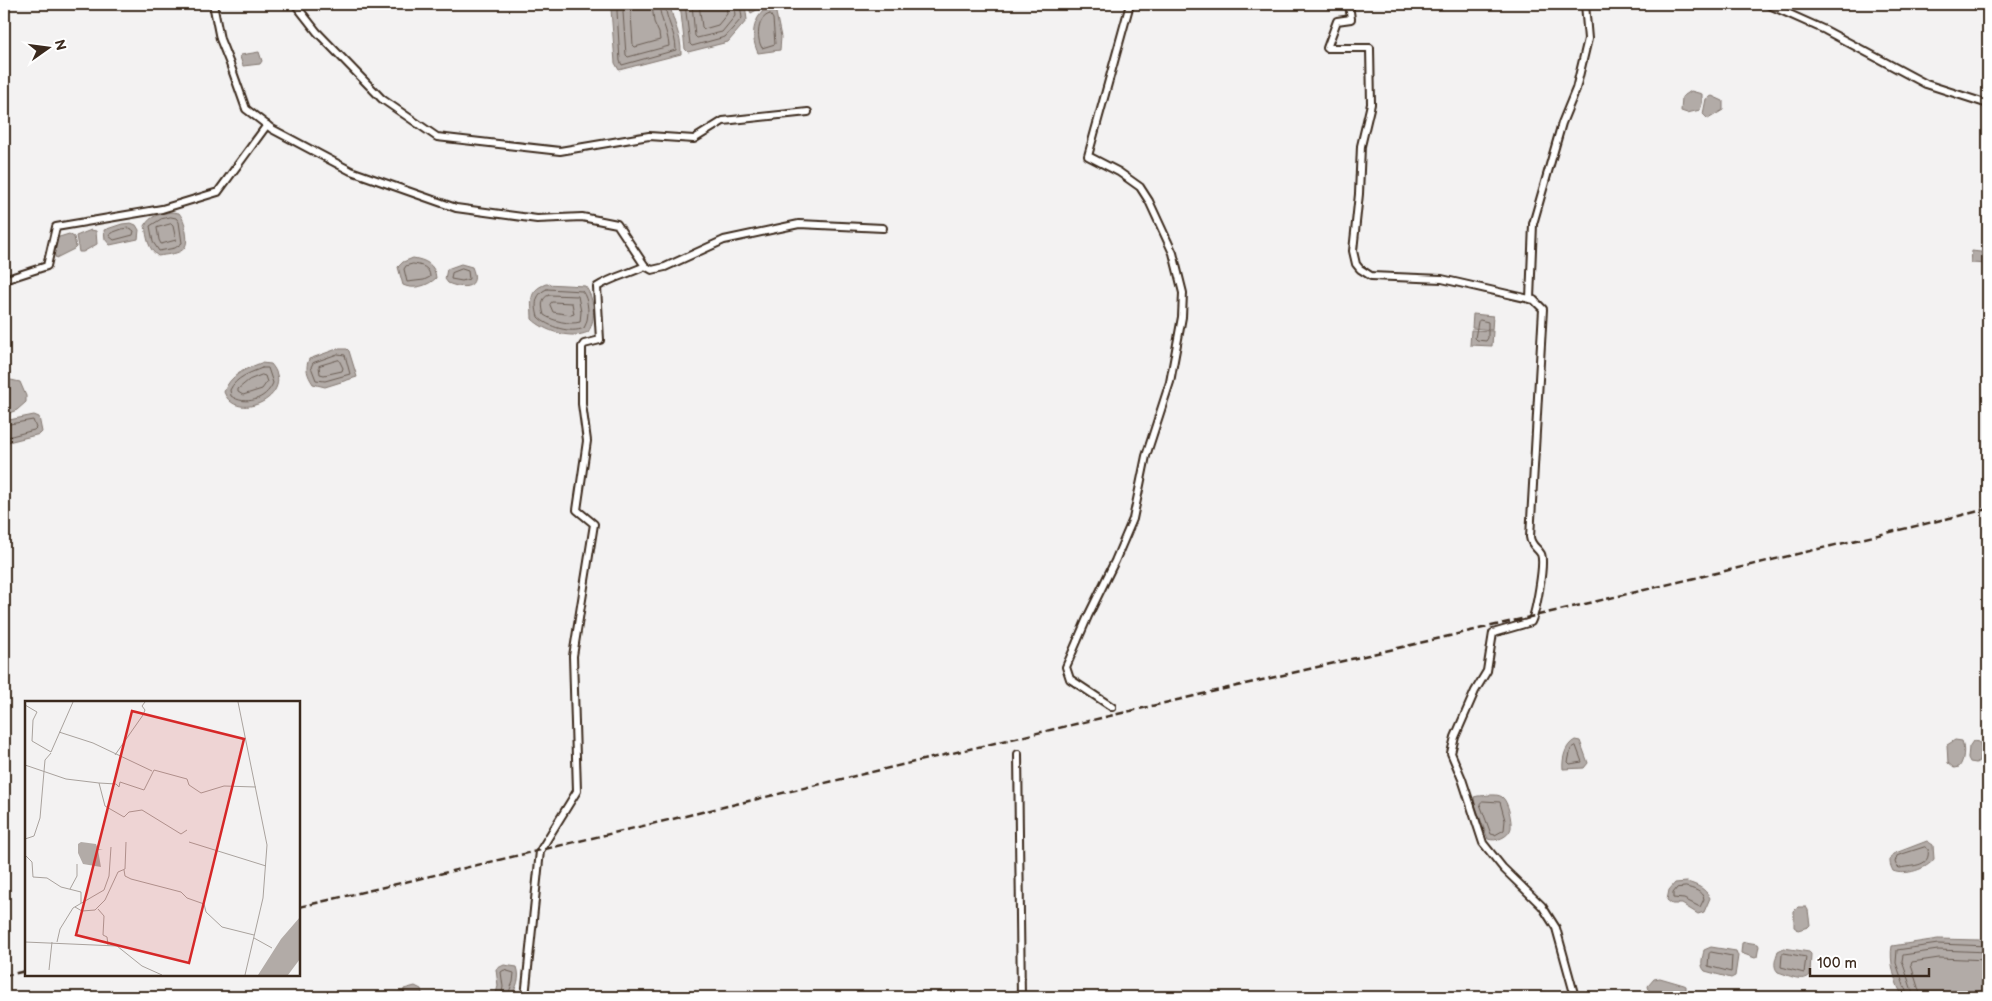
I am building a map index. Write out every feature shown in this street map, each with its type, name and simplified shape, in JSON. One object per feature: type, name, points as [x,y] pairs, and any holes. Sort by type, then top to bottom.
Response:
[{"type":"street","points":[[212,4],[220,39],[246,109],[266,125],[351,171],[456,208],[537,219],[582,217],[617,224],[645,266],[652,270],[665,267],[724,240],[799,224],[883,228]]},
{"type":"street","points":[[295,4],[317,32],[382,99],[438,137],[560,151],[649,136],[694,140],[723,121],[808,112]]},
{"type":"street","points":[[1112,706],[1070,679],[1066,667],[1088,616],[1115,562],[1132,519],[1146,456],[1170,382],[1182,317],[1183,293],[1173,253],[1149,201],[1140,187],[1118,172],[1088,156],[1130,4]]},
{"type":"street","points":[[1349,4],[1351,19],[1337,21],[1327,48],[1370,48],[1371,104],[1359,164],[1359,194],[1353,251],[1356,264],[1360,269],[1372,276],[1442,279],[1530,299],[1541,306],[1544,319],[1530,538],[1532,544],[1540,553],[1542,561],[1537,602],[1531,622],[1493,633],[1487,671],[1475,691],[1455,737],[1451,753],[1462,779],[1483,843],[1503,868],[1542,906],[1556,928],[1575,997]]},
{"type":"street","points":[[1530,299],[1533,224],[1562,123],[1576,89],[1588,39],[1585,4]]},
{"type":"street","points":[[1767,4],[1825,30],[1926,84],[1988,104]]},
{"type":"street","points":[[4,280],[47,266],[56,227],[162,209],[218,192],[266,125]]},
{"type":"street","points":[[525,997],[540,851],[578,791],[572,656],[594,524],[577,510],[587,441],[582,404],[582,347],[585,344],[600,340],[597,287],[607,280],[628,275],[645,266]]},
{"type":"street","points":[[1018,754],[1021,997]]},
{"type":"water","points":[[617,4],[670,4],[680,41],[681,54],[619,70],[615,63],[611,9]]},
{"type":"water","points":[[680,4],[745,4],[747,20],[728,42],[688,52],[685,49]]},
{"type":"water","points":[[747,4],[768,4],[751,13]]},
{"type":"water","points":[[775,8],[781,37],[780,50],[758,53],[754,42],[755,26],[763,11]]},
{"type":"water","points":[[259,52],[262,61],[260,64],[243,66],[241,55]]},
{"type":"water","points":[[1691,91],[1702,94],[1700,110],[1687,113],[1681,111],[1682,97]]},
{"type":"water","points":[[1712,96],[1723,101],[1723,110],[1708,119],[1703,114],[1706,99]]},
{"type":"water","points":[[171,212],[179,213],[185,224],[186,245],[181,251],[176,253],[158,256],[150,247],[145,226],[153,217]]},
{"type":"water","points":[[131,223],[136,225],[139,230],[138,239],[110,245],[105,239],[104,230]]},
{"type":"water","points":[[91,230],[96,231],[97,244],[83,252],[79,252],[76,236]]},
{"type":"water","points":[[69,234],[74,237],[76,247],[56,258],[54,253],[56,238]]},
{"type":"water","points":[[1972,251],[1988,253],[1988,264],[1971,263]]},
{"type":"water","points":[[413,258],[429,264],[434,269],[436,278],[420,286],[411,287],[403,285],[398,267],[403,262]]},
{"type":"water","points":[[461,264],[472,267],[474,279],[473,283],[469,286],[454,285],[448,283],[445,279],[447,269]]},
{"type":"water","points":[[546,284],[585,286],[591,296],[593,308],[593,321],[588,332],[566,335],[543,327],[532,319],[531,302],[533,294]]},
{"type":"water","points":[[1473,314],[1493,316],[1492,330],[1472,328]]},
{"type":"water","points":[[1471,330],[1493,331],[1492,346],[1470,345]]},
{"type":"water","points":[[337,349],[347,349],[349,351],[357,377],[325,387],[313,384],[307,372],[309,359]]},
{"type":"water","points":[[261,363],[271,364],[277,375],[277,386],[271,395],[262,402],[251,406],[240,406],[231,402],[224,392],[230,381],[244,370]]},
{"type":"water","points":[[4,381],[20,382],[26,396],[26,402],[17,410],[4,415]]},
{"type":"water","points":[[34,415],[39,417],[42,432],[40,434],[4,443],[4,421]]},
{"type":"water","points":[[1575,740],[1580,741],[1588,763],[1584,768],[1563,769],[1565,753],[1569,745]]},
{"type":"water","points":[[1955,740],[1962,741],[1964,751],[1961,764],[1959,767],[1954,768],[1948,763],[1947,745]]},
{"type":"water","points":[[1973,741],[1979,742],[1982,748],[1979,761],[1976,763],[1970,762],[1968,758],[1969,747]]},
{"type":"water","points":[[1497,795],[1504,799],[1509,811],[1511,825],[1508,834],[1495,840],[1488,839],[1475,805],[1474,797]]},
{"type":"water","points":[[1927,841],[1933,845],[1934,859],[1931,863],[1921,869],[1909,872],[1893,871],[1890,858],[1893,854]]},
{"type":"water","points":[[1687,882],[1700,887],[1710,898],[1704,912],[1698,914],[1682,904],[1672,904],[1667,900],[1669,890],[1675,883]]},
{"type":"water","points":[[1798,907],[1806,907],[1808,910],[1810,925],[1798,930],[1794,927],[1794,911]]},
{"type":"water","points":[[1938,939],[1980,940],[1988,942],[1988,992],[1956,997],[1904,997],[1898,987],[1894,973],[1891,958],[1892,946]]},
{"type":"water","points":[[1742,943],[1758,944],[1757,957],[1741,953]]},
{"type":"water","points":[[1711,947],[1736,951],[1738,956],[1735,976],[1731,978],[1703,969],[1704,950]]},
{"type":"water","points":[[1784,948],[1809,952],[1811,954],[1810,975],[1799,978],[1776,970],[1775,965],[1778,951]]},
{"type":"water","points":[[504,965],[517,967],[517,983],[511,997],[495,997],[498,986],[496,969]]},
{"type":"water","points":[[1660,978],[1686,986],[1686,993],[1683,997],[1653,997],[1650,995],[1648,986],[1654,979]]},
{"type":"water","points":[[415,986],[421,989],[423,997],[403,997],[404,989]]},
{"type":"railway","points":[[300,907],[1988,509]]},
{"type":"railway","points":[[4,976],[25,971]]}]
